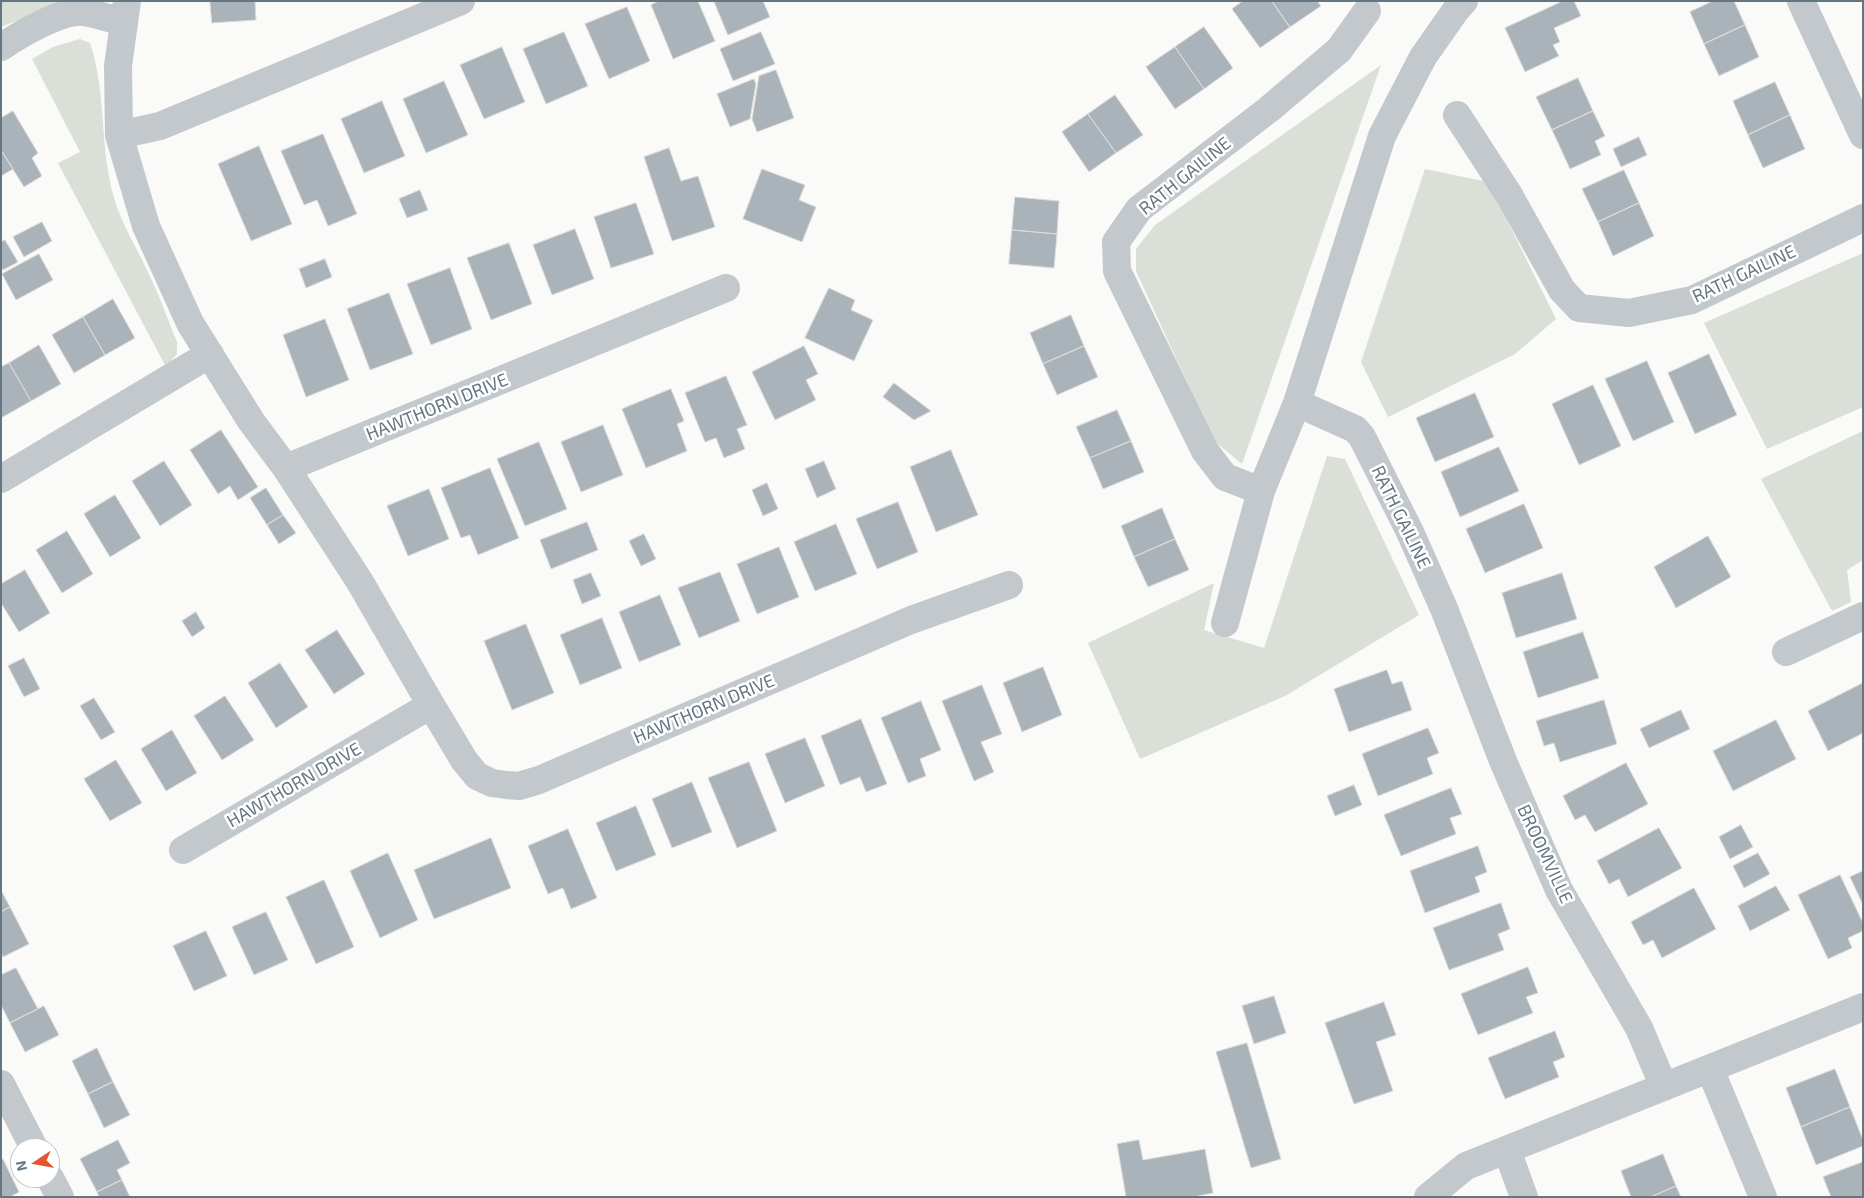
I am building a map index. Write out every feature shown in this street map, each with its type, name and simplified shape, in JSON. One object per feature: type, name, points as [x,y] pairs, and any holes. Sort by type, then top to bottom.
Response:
[{"type":"street","points":[[120,135],[160,126],[461,1]]},
{"type":"street","points":[[1225,623],[1261,491],[1297,403],[1382,136],[1423,57],[1464,1]]},
{"type":"street","points":[[1801,1],[1863,135]]},
{"type":"street","name":"RATH GAILINE","points":[[1261,491],[1225,477],[1205,451],[1117,271],[1116,242],[1139,209],[1268,110],[1339,50],[1367,11]]},
{"type":"street","name":"HAWTHORN DRIVE","points":[[1,47],[27,30],[56,18],[81,12],[126,12],[118,66],[120,135],[146,226],[190,323],[251,421],[286,468],[360,582],[464,760],[477,776],[492,782],[519,786],[539,780],[911,620],[1009,585]]},
{"type":"street","name":"RATH GAILINE","points":[[1457,115],[1509,195],[1562,290],[1578,308],[1629,313],[1692,300],[1863,218]]},
{"type":"street","name":"HAWTHORN DRIVE","points":[[286,468],[726,288]]},
{"type":"street","points":[[1,479],[210,354]]},
{"type":"street","name":"RATH GAILINE","points":[[1297,403],[1355,429],[1362,437],[1410,532],[1445,611]]},
{"type":"street","name":"BROOMVILLE","points":[[1445,611],[1503,761],[1559,890],[1639,1028],[1664,1087]]},
{"type":"street","points":[[1786,652],[1863,616]]},
{"type":"street","name":"HAWTHORN DRIVE","points":[[183,850],[431,705]]},
{"type":"street","points":[[1428,1197],[1466,1166],[1863,1006]]},
{"type":"street","points":[[1710,1069],[1763,1197]]},
{"type":"street","points":[[1,1084],[29,1138]]},
{"type":"street","points":[[1507,1150],[1524,1197]]},
{"type":"shaded area","points":[[1,1],[66,1],[1,27]]},
{"type":"shaded area","points":[[80,39],[90,43],[95,62],[99,81],[106,159],[114,198],[124,225],[154,286],[177,342],[177,354],[166,367],[58,163],[80,152],[32,59],[53,47]]},
{"type":"shaded area","points":[[1381,65],[1242,464],[1214,441],[1136,271],[1136,249],[1155,225]]},
{"type":"shaded area","points":[[1425,169],[1488,182],[1556,319],[1515,354],[1388,417],[1361,362]]},
{"type":"shaded area","points":[[1863,253],[1863,407],[1767,449],[1704,323]]},
{"type":"shaded area","points":[[1863,431],[1863,560],[1847,570],[1851,602],[1832,611],[1761,479]]},
{"type":"shaded area","points":[[1327,456],[1345,459],[1419,615],[1285,696],[1140,759],[1088,643],[1214,583],[1204,630],[1264,648]]},
{"type":"building","points":[[210,1],[255,1],[256,20],[212,23]]},
{"type":"building","points":[[659,1],[698,1],[715,41],[673,59],[651,5]]},
{"type":"building","points":[[714,1],[763,1],[770,17],[728,35]]},
{"type":"building","points":[[1243,1],[1272,1],[1290,27],[1260,48],[1232,9]]},
{"type":"building","points":[[1272,1],[1317,1],[1321,6],[1290,27]]},
{"type":"building","points":[[1563,1],[1574,1],[1581,16],[1554,28],[1560,42],[1553,45],[1559,56],[1525,72],[1505,28]]},
{"type":"building","points":[[1713,1],[1734,1],[1745,25],[1704,44],[1690,12]]},
{"type":"building","points":[[627,7],[650,61],[609,79],[585,24]]},
{"type":"building","points":[[1745,25],[1759,57],[1719,76],[1704,44]]},
{"type":"building","points":[[1204,27],[1233,68],[1204,89],[1175,47]]},
{"type":"building","points":[[564,32],[588,86],[546,104],[523,49]]},
{"type":"building","points":[[761,32],[775,64],[733,81],[720,49]]},
{"type":"building","points":[[502,47],[525,102],[484,119],[460,65]]},
{"type":"building","points":[[1175,47],[1204,89],[1175,109],[1146,67]]},
{"type":"building","points":[[776,70],[794,118],[757,132],[752,119],[759,76]]},
{"type":"building","points":[[1578,78],[1593,111],[1552,130],[1536,97]]},
{"type":"building","points":[[754,79],[756,84],[750,119],[730,127],[717,94]]},
{"type":"building","points":[[444,81],[468,135],[426,153],[403,99]]},
{"type":"building","points":[[1775,82],[1790,115],[1748,135],[1733,101]]},
{"type":"building","points":[[1115,95],[1143,135],[1116,153],[1088,114]]},
{"type":"building","points":[[382,101],[405,156],[364,173],[341,119]]},
{"type":"building","points":[[13,111],[38,153],[32,158],[42,176],[24,187],[1,150],[1,118]]},
{"type":"building","points":[[1593,111],[1605,136],[1595,141],[1601,155],[1570,169],[1552,130]]},
{"type":"building","points":[[1088,114],[1116,153],[1089,172],[1062,132]]},
{"type":"building","points":[[1790,115],[1805,149],[1763,168],[1748,135]]},
{"type":"building","points":[[323,134],[357,214],[328,226],[317,200],[304,205],[281,151]]},
{"type":"building","points":[[1639,137],[1647,155],[1621,167],[1613,149]]},
{"type":"building","points":[[259,146],[292,224],[251,241],[218,164]]},
{"type":"building","points":[[669,148],[681,181],[698,176],[715,227],[672,241],[644,157]]},
{"type":"building","points":[[1,150],[13,169],[1,176]]},
{"type":"building","points":[[762,169],[805,185],[799,200],[816,207],[802,242],[743,219]]},
{"type":"building","points":[[1624,170],[1639,203],[1598,222],[1582,189]]},
{"type":"building","points":[[420,190],[428,210],[407,218],[399,199]]},
{"type":"building","points":[[1015,197],[1059,201],[1057,234],[1012,230]]},
{"type":"building","points":[[636,203],[654,254],[611,268],[594,217]]},
{"type":"building","points":[[1639,203],[1654,236],[1613,256],[1598,222]]},
{"type":"building","points":[[42,222],[52,241],[24,257],[13,237]]},
{"type":"building","points":[[575,229],[594,279],[552,295],[533,245]]},
{"type":"building","points":[[1012,230],[1057,234],[1054,268],[1009,264]]},
{"type":"building","points":[[5,240],[18,262],[3,270],[1,267],[1,242]]},
{"type":"building","points":[[509,243],[532,304],[491,320],[467,258]]},
{"type":"building","points":[[39,254],[53,280],[16,300],[2,274]]},
{"type":"building","points":[[325,259],[332,277],[306,288],[299,269]]},
{"type":"building","points":[[450,268],[472,329],[431,345],[407,284]]},
{"type":"building","points":[[829,288],[855,300],[851,310],[873,320],[854,361],[805,338]]},
{"type":"building","points":[[389,293],[413,354],[370,370],[347,309]]},
{"type":"building","points":[[113,299],[135,338],[105,355],[83,317]]},
{"type":"building","points":[[1071,315],[1084,346],[1043,364],[1030,333]]},
{"type":"building","points":[[83,317],[105,355],[74,373],[52,335]]},
{"type":"building","points":[[325,319],[349,380],[306,397],[283,335]]},
{"type":"building","points":[[39,345],[61,384],[31,401],[9,363]]},
{"type":"building","points":[[804,346],[818,374],[806,380],[816,400],[775,420],[752,372]]},
{"type":"building","points":[[1084,346],[1098,377],[1057,395],[1043,364]]},
{"type":"building","points":[[1709,354],[1737,415],[1695,434],[1668,373]]},
{"type":"building","points":[[1647,361],[1674,422],[1633,441],[1605,379]]},
{"type":"building","points":[[9,363],[31,401],[1,418],[1,367]]},
{"type":"building","points":[[726,376],[747,425],[737,429],[745,449],[724,458],[716,438],[705,442],[685,393]]},
{"type":"building","points":[[894,383],[931,411],[914,420],[883,397]]},
{"type":"building","points":[[1593,385],[1621,446],[1579,465],[1552,404]]},
{"type":"building","points":[[671,389],[684,421],[677,424],[687,451],[646,468],[622,409]]},
{"type":"building","points":[[1475,393],[1494,437],[1435,462],[1416,418]]},
{"type":"building","points":[[1117,410],[1131,441],[1090,458],[1076,427]]},
{"type":"building","points":[[603,425],[623,475],[581,492],[561,442]]},
{"type":"building","points":[[221,430],[258,487],[238,500],[230,486],[218,494],[190,450]]},
{"type":"building","points":[[1131,441],[1144,472],[1103,489],[1090,458]]},
{"type":"building","points":[[539,442],[567,509],[525,526],[497,459]]},
{"type":"building","points":[[1499,447],[1519,491],[1460,517],[1441,472]]},
{"type":"building","points":[[951,450],[978,515],[936,532],[910,467]]},
{"type":"building","points":[[164,461],[192,505],[160,526],[132,481]]},
{"type":"building","points":[[824,461],[836,489],[817,498],[805,469]]},
{"type":"building","points":[[490,468],[519,538],[478,555],[470,535],[461,538],[441,488]]},
{"type":"building","points":[[767,483],[778,509],[763,516],[752,490]]},
{"type":"building","points":[[266,488],[283,515],[267,525],[250,498]]},
{"type":"building","points":[[429,489],[449,539],[408,556],[387,506]]},
{"type":"building","points":[[115,495],[141,538],[110,557],[84,514]]},
{"type":"building","points":[[898,502],[918,552],[877,569],[856,519]]},
{"type":"building","points":[[1524,504],[1543,548],[1485,573],[1466,529]]},
{"type":"building","points":[[1162,508],[1175,539],[1134,557],[1121,526]]},
{"type":"building","points":[[283,515],[296,533],[279,544],[267,525]]},
{"type":"building","points":[[587,522],[598,550],[551,569],[540,540]]},
{"type":"building","points":[[836,524],[857,574],[815,591],[794,542]]},
{"type":"building","points":[[67,531],[93,574],[62,593],[36,550]]},
{"type":"building","points":[[644,534],[656,559],[641,566],[629,541]]},
{"type":"building","points":[[1708,536],[1731,577],[1676,608],[1654,567]]},
{"type":"building","points":[[1175,539],[1189,570],[1148,587],[1134,557]]},
{"type":"building","points":[[779,547],[799,597],[757,614],[737,564]]},
{"type":"building","points":[[25,570],[50,613],[19,632],[1,603],[1,584]]},
{"type":"building","points":[[720,572],[740,621],[699,638],[678,588]]},
{"type":"building","points":[[591,573],[601,596],[582,604],[573,580]]},
{"type":"building","points":[[1562,573],[1577,619],[1516,638],[1502,593]]},
{"type":"building","points":[[660,595],[681,645],[639,662],[619,612]]},
{"type":"building","points":[[196,612],[205,628],[192,637],[182,621]]},
{"type":"building","points":[[602,618],[622,668],[580,685],[560,635]]},
{"type":"building","points":[[526,624],[554,693],[512,710],[484,641]]},
{"type":"building","points":[[337,630],[365,674],[334,694],[305,650]]},
{"type":"building","points":[[1583,632],[1599,678],[1538,698],[1523,652]]},
{"type":"building","points":[[24,658],[40,689],[24,697],[8,666]]},
{"type":"building","points":[[280,663],[308,707],[276,728],[248,683]]},
{"type":"building","points":[[1043,667],[1062,715],[1022,732],[1003,683]]},
{"type":"building","points":[[1387,670],[1392,684],[1402,681],[1412,710],[1349,732],[1334,689]]},
{"type":"building","points":[[1863,683],[1863,733],[1828,751],[1808,711]]},
{"type":"building","points":[[982,685],[1002,734],[981,742],[994,772],[974,781],[942,701]]},
{"type":"building","points":[[225,696],[254,740],[222,760],[194,716]]},
{"type":"building","points":[[94,698],[115,732],[101,740],[80,706]]},
{"type":"building","points":[[1604,700],[1617,744],[1560,762],[1554,743],[1544,746],[1536,721]]},
{"type":"building","points":[[921,701],[941,750],[920,759],[926,776],[908,783],[881,718]]},
{"type":"building","points":[[1681,710],[1690,729],[1649,748],[1640,729]]},
{"type":"building","points":[[861,719],[887,784],[866,792],[860,777],[840,785],[821,736]]},
{"type":"building","points":[[1776,720],[1796,759],[1733,791],[1713,751]]},
{"type":"building","points":[[1428,728],[1439,753],[1427,758],[1433,774],[1378,796],[1362,754]]},
{"type":"building","points":[[172,730],[197,773],[166,791],[141,749]]},
{"type":"building","points":[[805,738],[825,786],[785,803],[765,754]]},
{"type":"building","points":[[116,760],[142,803],[110,821],[84,779]]},
{"type":"building","points":[[749,762],[777,831],[737,848],[708,778]]},
{"type":"building","points":[[1626,763],[1648,804],[1595,832],[1585,815],[1575,820],[1563,796]]},
{"type":"building","points":[[692,782],[712,832],[672,848],[652,799]]},
{"type":"building","points":[[1354,785],[1362,805],[1335,816],[1327,796]]},
{"type":"building","points":[[1451,788],[1462,814],[1450,818],[1456,834],[1401,856],[1384,815]]},
{"type":"building","points":[[636,806],[656,855],[616,871],[596,823]]},
{"type":"building","points":[[1741,825],[1753,847],[1730,859],[1719,837]]},
{"type":"building","points":[[1659,828],[1682,868],[1628,897],[1619,879],[1609,884],[1597,861]]},
{"type":"building","points":[[568,829],[597,898],[571,909],[563,888],[548,894],[528,846]]},
{"type":"building","points":[[491,838],[511,888],[434,919],[414,870]]},
{"type":"building","points":[[1478,846],[1487,872],[1475,877],[1480,892],[1425,913],[1410,871]]},
{"type":"building","points":[[388,853],[418,920],[380,938],[350,871]]},
{"type":"building","points":[[1758,853],[1770,874],[1744,888],[1733,866]]},
{"type":"building","points":[[1863,871],[1863,905],[1850,877]]},
{"type":"building","points":[[1840,875],[1863,923],[1863,931],[1848,938],[1852,948],[1828,959],[1798,895]]},
{"type":"building","points":[[324,880],[354,947],[316,964],[286,897]]},
{"type":"building","points":[[1776,886],[1790,910],[1750,931],[1738,906]]},
{"type":"building","points":[[1694,888],[1716,929],[1662,958],[1653,940],[1643,945],[1631,922]]},
{"type":"building","points":[[1,890],[10,907],[1,912]]},
{"type":"building","points":[[1501,903],[1510,929],[1498,934],[1504,950],[1449,970],[1433,928]]},
{"type":"building","points":[[10,907],[29,944],[3,957],[1,952],[1,912]]},
{"type":"building","points":[[266,912],[288,960],[254,975],[232,927]]},
{"type":"building","points":[[206,931],[227,976],[194,991],[173,946]]},
{"type":"building","points":[[1528,967],[1538,993],[1526,997],[1533,1013],[1478,1035],[1461,994]]},
{"type":"building","points":[[16,968],[38,1009],[10,1023],[1,1005],[1,975]]},
{"type":"building","points":[[1274,996],[1286,1033],[1254,1044],[1242,1006]]},
{"type":"building","points":[[1384,1002],[1396,1035],[1376,1042],[1393,1091],[1354,1104],[1325,1023]]},
{"type":"building","points":[[44,1006],[59,1035],[25,1052],[10,1023]]},
{"type":"building","points":[[1555,1031],[1565,1057],[1553,1062],[1559,1077],[1505,1099],[1488,1058]]},
{"type":"building","points":[[1247,1043],[1281,1159],[1251,1168],[1216,1052]]},
{"type":"building","points":[[97,1048],[113,1082],[88,1094],[72,1061]]},
{"type":"building","points":[[1835,1069],[1850,1107],[1801,1127],[1786,1088]]},
{"type":"building","points":[[113,1082],[130,1115],[104,1128],[88,1094]]},
{"type":"building","points":[[1850,1107],[1863,1140],[1863,1146],[1816,1165],[1801,1127]]},
{"type":"building","points":[[118,1140],[130,1163],[117,1170],[122,1180],[97,1192],[80,1159]]},
{"type":"building","points":[[1139,1140],[1143,1160],[1205,1149],[1213,1193],[1193,1197],[1126,1197],[1117,1144]]},
{"type":"building","points":[[1663,1154],[1676,1186],[1651,1197],[1631,1197],[1621,1171]]},
{"type":"building","points":[[3,1159],[10,1173],[10,1188],[17,1188],[19,1192],[10,1197],[1,1197],[1,1160]]},
{"type":"building","points":[[1863,1162],[1863,1197],[1831,1197],[1823,1177]]},
{"type":"building","points":[[122,1180],[130,1197],[99,1197],[97,1192]]},
{"type":"building","points":[[1676,1186],[1681,1197],[1651,1197]]}]
